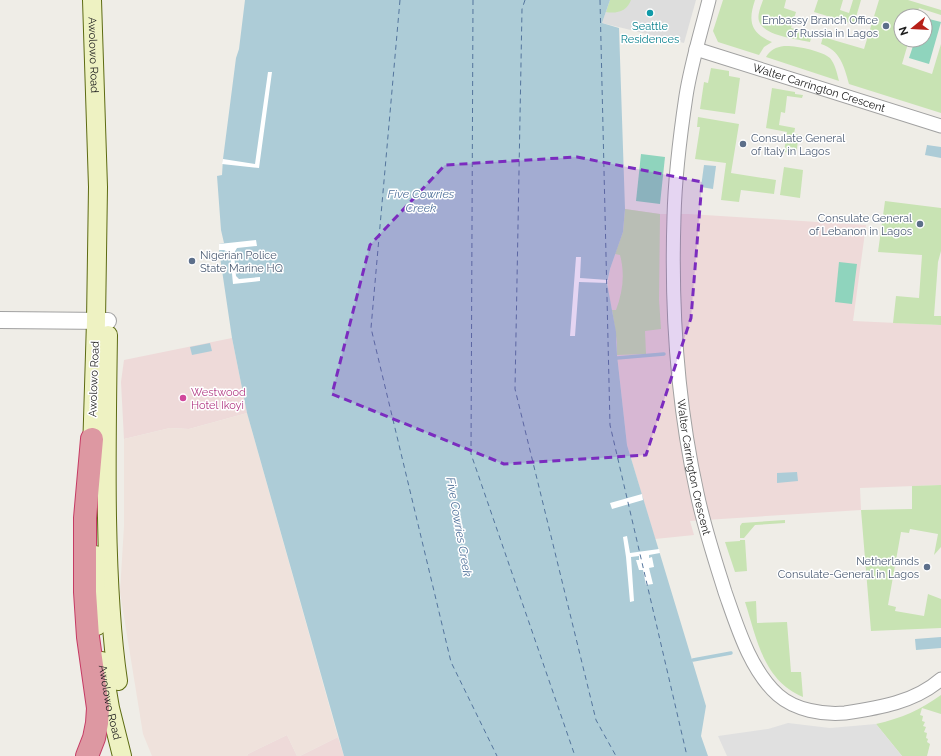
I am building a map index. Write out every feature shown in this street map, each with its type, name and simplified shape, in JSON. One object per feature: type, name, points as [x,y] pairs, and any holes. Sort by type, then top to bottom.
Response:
[{"type":"highway","points":[[87,756],[94,738],[98,708],[88,637],[85,592],[85,518],[92,439]]},
{"type":"main road","name":"Awolowo Road","points":[[92,0],[106,453],[108,590],[113,645],[122,705],[135,756]]},
{"type":"main road","name":"Awolowo Road","points":[[103,0],[109,185],[102,321],[92,439],[97,628],[110,708],[122,756]]},
{"type":"street","name":"Walter Carrington Crescent","points":[[709,0],[686,94],[679,146],[674,214],[673,285],[682,414],[697,496],[710,547],[740,636],[765,681],[779,696],[799,707],[816,712],[834,714],[885,706],[919,694],[941,679]]},
{"type":"street","name":"Walter Carrington Crescent","points":[[696,49],[941,126]]},
{"type":"street","points":[[0,320],[102,321]]},
{"type":"highlighted area","points":[[577,157],[702,182],[691,318],[646,455],[504,464],[332,394],[370,245],[445,165]]},
{"type":"shaded area","points":[[610,0],[696,0],[684,43],[602,23]]},
{"type":"shaded area","points":[[625,209],[660,214],[689,214],[866,225],[853,321],[941,325],[941,485],[860,488],[861,510],[690,521],[694,535],[655,539],[627,445],[617,355],[615,322],[608,293],[610,269],[623,232]]},
{"type":"shaded area","name":"Westwood Hotel Ikoyi","points":[[232,338],[247,413],[189,429],[170,428],[124,439],[121,382],[124,360]]},
{"type":"shaded area","points":[[247,413],[338,737],[300,756],[297,756],[287,735],[248,754],[247,756],[152,756],[143,734],[120,592],[124,526],[124,439],[170,428],[189,429]]},
{"type":"shaded area","points":[[788,723],[830,728],[876,724],[902,756],[727,756],[718,736],[768,729]]},
{"type":"shaded area","points":[[287,735],[297,756],[247,756],[248,754]]},
{"type":"shaded area","points":[[338,737],[344,756],[300,756]]},
{"type":"green space","points":[[610,0],[631,0],[627,7],[614,13],[606,12]]},
{"type":"green space","points":[[723,0],[755,0],[752,14],[753,26],[759,35],[772,42],[764,47],[759,55],[718,42],[713,31]]},
{"type":"green space","points":[[763,0],[786,0],[784,8],[796,12],[791,28],[812,34],[810,42],[781,36],[767,30],[762,26],[758,16]]},
{"type":"green space","points":[[818,0],[843,0],[840,10],[849,13],[853,0],[861,0],[854,24],[814,12]]},
{"type":"green space","points":[[879,0],[908,0],[941,10],[941,15],[933,12],[933,8],[893,8],[893,48],[907,48],[902,64],[932,74],[941,44],[941,113],[849,84],[843,65],[837,55],[833,50],[821,44],[823,37],[864,49]]},
{"type":"green space","points":[[933,20],[941,22],[929,64],[909,58],[912,48],[933,48]]},
{"type":"green space","points":[[794,46],[808,49],[826,55],[830,58],[836,69],[839,81],[766,57],[769,52],[778,47]]},
{"type":"green space","points":[[711,68],[729,71],[729,76],[740,78],[735,114],[700,109],[704,82],[708,83]]},
{"type":"green space","points":[[772,88],[803,95],[802,98],[787,96],[785,113],[781,112],[779,125],[795,128],[794,134],[799,135],[796,154],[784,152],[787,132],[766,128]]},
{"type":"green space","points":[[698,117],[739,124],[731,173],[776,180],[774,194],[741,190],[739,202],[721,200],[726,163],[695,159],[700,127],[697,127]]},
{"type":"green space","points":[[641,154],[665,157],[660,204],[636,201]]},
{"type":"green space","points":[[784,167],[803,170],[800,198],[780,195]]},
{"type":"green space","points":[[885,201],[941,208],[941,251],[938,262],[934,316],[941,316],[941,325],[893,323],[896,296],[919,298],[922,255],[878,252]]},
{"type":"green space","points":[[625,209],[660,214],[659,300],[661,329],[645,331],[646,354],[617,355],[617,342],[612,310],[616,310],[622,289],[623,276],[620,255],[615,254],[623,232]]},
{"type":"green space","points":[[839,262],[857,264],[852,304],[835,302]]},
{"type":"green space","points":[[941,485],[941,547],[934,555],[938,534],[910,529],[909,533],[901,532],[888,605],[896,607],[895,611],[924,616],[928,594],[941,599],[941,628],[871,631],[861,510],[912,509],[912,486]]},
{"type":"green space","points":[[785,520],[785,523],[755,525],[744,538],[740,538],[740,526],[742,523]]},
{"type":"green space","points":[[745,540],[747,571],[735,572],[725,542]]},
{"type":"green space","points":[[756,601],[757,623],[787,622],[791,672],[801,672],[803,697],[790,690],[779,680],[770,669],[764,657],[758,644],[745,602]]},
{"type":"green space","points":[[941,695],[941,714],[922,708],[920,715],[923,716],[922,721],[925,722],[923,726],[926,727],[924,732],[927,733],[927,742],[930,744],[927,756],[902,756],[876,724],[910,713]]},
{"type":"water","name":"Five Cowries Creek","points":[[245,0],[610,0],[602,23],[619,28],[625,209],[623,232],[610,269],[607,283],[616,332],[617,355],[627,445],[706,706],[701,736],[708,756],[344,756],[247,413],[232,338],[219,250],[219,244],[224,243],[221,230],[217,176],[222,175],[236,58],[239,49]]},
{"type":"water","points":[[927,145],[941,147],[941,158],[925,155]]},
{"type":"water","points":[[704,165],[716,166],[713,189],[701,187]]},
{"type":"water","points":[[210,343],[212,351],[192,355],[190,347]]},
{"type":"water","points":[[797,472],[798,481],[777,483],[777,473]]},
{"type":"water","points":[[941,637],[941,648],[916,650],[915,639]]},
{"type":"pier","points":[[268,72],[272,72],[259,168],[222,164],[223,159],[255,164]]},
{"type":"pier","points":[[256,240],[257,246],[237,248],[234,253],[236,276],[239,279],[260,277],[260,281],[233,284],[230,253],[224,250],[219,250],[219,244]]},
{"type":"pier","points":[[576,257],[581,257],[580,278],[608,280],[607,283],[579,282],[575,336],[570,336]]},
{"type":"pier","points":[[642,494],[643,500],[612,509],[610,503]]},
{"type":"pier","points":[[627,536],[630,553],[659,549],[660,553],[649,555],[649,558],[652,557],[654,567],[649,568],[653,584],[646,585],[643,570],[639,570],[636,560],[639,560],[639,556],[631,557],[634,601],[630,602],[623,537]]},
{"type":"waterway","points":[[617,358],[664,354]]},
{"type":"waterway","points":[[693,660],[731,653]]},
{"type":"ferry route","points":[[400,0],[371,328],[451,662],[497,756]]},
{"type":"ferry route","points":[[473,0],[471,454],[575,756]]},
{"type":"ferry route","points":[[525,0],[522,9],[515,389],[596,720],[616,756]]},
{"type":"ferry route","points":[[600,0],[610,425],[687,756]]},
{"type":"place","name":"Seattle Residences","points":[[650,13]]},
{"type":"place","name":"Embassy Branch Office of Russia in Lagos","points":[[886,26]]},
{"type":"place","name":"Consulate General of Italy in Lagos","points":[[743,144]]},
{"type":"place","name":"Consulate General of Lebanon in Lagos","points":[[920,224]]},
{"type":"place","name":"Nigerian Police State Marine HQ","points":[[192,261]]},
{"type":"place","name":"Westwood Hotel Ikoyi","points":[[183,398]]},
{"type":"place","name":"Netherlands Consulate-General in Lagos","points":[[927,567]]}]
